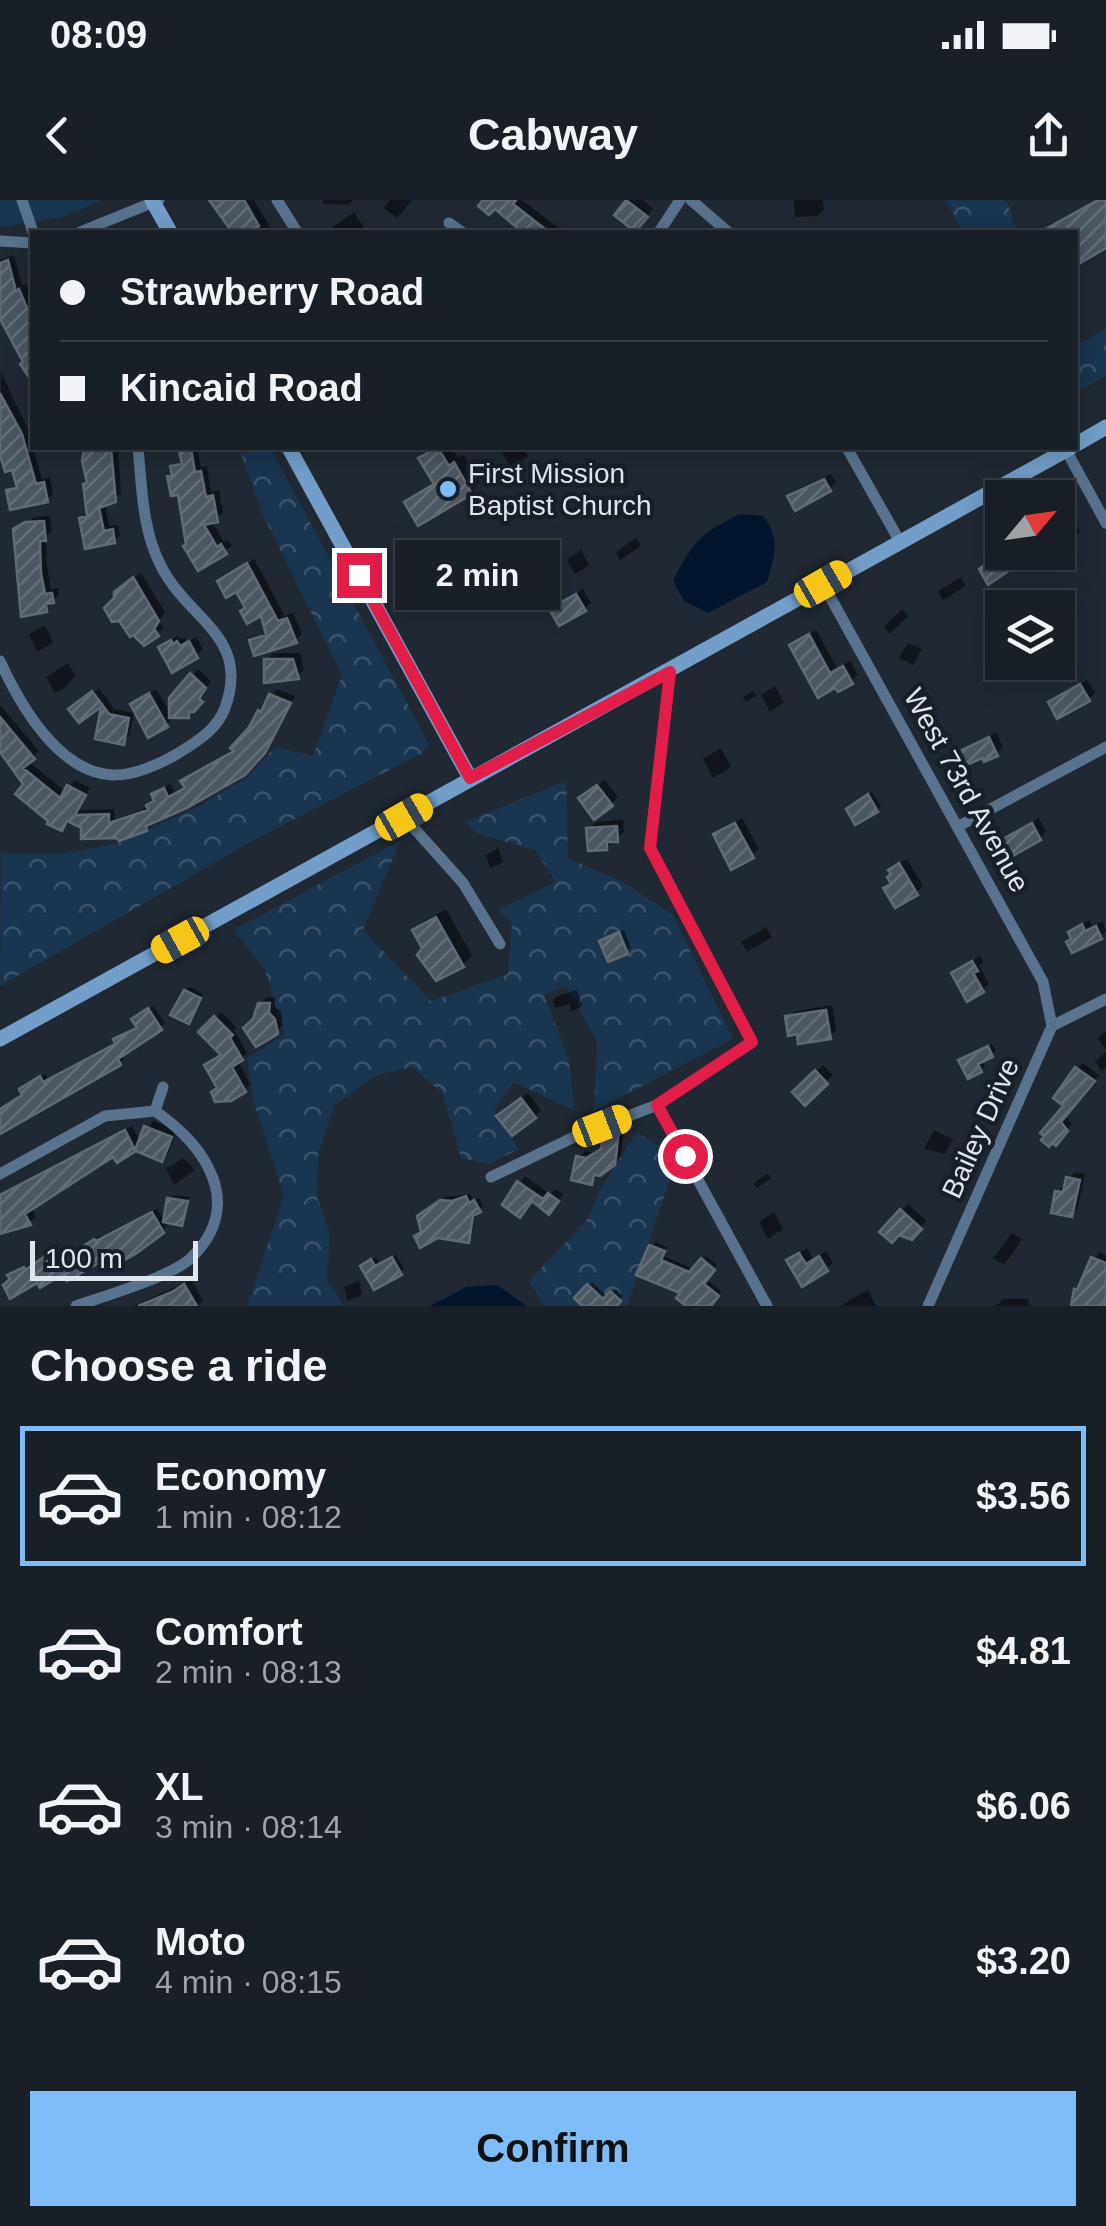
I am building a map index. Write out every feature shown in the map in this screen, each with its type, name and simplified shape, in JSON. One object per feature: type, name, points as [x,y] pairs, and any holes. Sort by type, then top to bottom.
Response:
[{"type":"main road","points":[[155,201],[169,230]]},
{"type":"main road","points":[[1078,443],[1106,427]]},
{"type":"main road","points":[[289,450],[470,778]]},
{"type":"main road","points":[[0,1038],[670,672],[1064,450]]},
{"type":"street","points":[[22,200],[33,230]]},
{"type":"street","points":[[277,200],[296,230]]},
{"type":"street","points":[[661,230],[680,200]]},
{"type":"street","points":[[691,200],[726,230]]},
{"type":"street","points":[[85,230],[155,201]]},
{"type":"street","points":[[448,223],[459,230]]},
{"type":"street","points":[[0,241],[30,243]]},
{"type":"street","points":[[0,662],[18,697],[60,751],[83,767],[112,775],[166,760],[205,737],[225,710],[232,678],[230,654],[214,628],[180,596],[160,566],[147,530],[138,450]]},
{"type":"street","points":[[848,450],[899,540]]},
{"type":"street","points":[[1071,450],[1106,523]]},
{"type":"street","name":"West 73rd Avenue","points":[[823,584],[1043,982],[1052,1026]]},
{"type":"street","points":[[491,1177],[574,1137],[657,1105],[752,1042],[650,848],[670,672]]},
{"type":"street","points":[[959,826],[1106,747]]},
{"type":"street","points":[[404,817],[463,882],[500,944]]},
{"type":"street","points":[[1052,1026],[1106,999]]},
{"type":"street","name":"Bailey Drive","points":[[928,1306],[1052,1026]]},
{"type":"street","points":[[155,1111],[162,1087]]},
{"type":"street","points":[[657,1105],[767,1306]]},
{"type":"street","points":[[0,1174],[105,1116],[155,1111],[178,1126],[200,1151],[220,1206],[216,1223],[190,1259],[164,1273],[76,1306]]},
{"type":"green space","points":[[0,200],[102,200],[60,218],[3,227]]},
{"type":"green space","points":[[945,200],[1003,200],[1008,204],[1015,230],[962,230]]},
{"type":"green space","points":[[1106,329],[1106,375],[1078,392],[1078,344]]},
{"type":"green space","points":[[240,450],[271,450],[429,744],[422,753],[254,840],[0,986],[1,853],[65,853],[116,844],[198,807],[248,777],[275,747],[313,756],[342,675],[262,513]]},
{"type":"green space","points":[[566,781],[568,858],[623,882],[673,915],[733,1039],[594,1111],[597,1041],[566,986],[544,995],[568,1056],[575,1111],[514,1082],[494,1110],[519,1149],[489,1164],[461,1158],[443,1094],[413,1067],[377,1075],[335,1105],[318,1154],[317,1197],[330,1234],[327,1279],[344,1306],[247,1306],[284,1195],[254,1103],[247,1058],[284,1035],[265,969],[233,930],[400,841],[363,930],[431,1001],[508,974],[512,924],[498,910],[556,882],[535,850],[478,834],[465,822]]},
{"type":"green space","points":[[637,1132],[677,1158],[627,1306],[545,1306],[529,1281],[586,1221],[602,1187]]},
{"type":"shaded area","points":[[740,514],[763,516],[769,524],[774,555],[767,582],[708,613],[684,601],[673,581],[699,540]]},
{"type":"shaded area","points":[[497,1285],[527,1306],[430,1306],[466,1287]]},
{"type":"building","points":[[209,200],[244,200],[259,226],[254,230],[231,230]]},
{"type":"building","points":[[483,200],[516,200],[513,204],[546,230],[520,230],[495,209],[489,215],[478,206]]},
{"type":"building","points":[[626,200],[648,217],[633,230],[614,215]]},
{"type":"building","points":[[1098,200],[1106,200],[1106,248],[1078,264],[1078,230],[1044,230]]},
{"type":"building","points":[[8,260],[16,291],[19,289],[30,315],[30,379],[0,319],[0,263]]},
{"type":"building","points":[[0,393],[22,434],[36,484],[44,482],[48,502],[10,510],[6,490],[17,488],[12,470],[5,472],[0,455]]},
{"type":"building","points":[[84,450],[111,450],[116,502],[99,508],[104,531],[113,529],[115,543],[85,549],[79,518],[87,516]]},
{"type":"building","points":[[178,450],[191,450],[195,472],[201,471],[206,497],[213,495],[218,522],[204,525],[217,547],[221,544],[227,554],[198,571],[183,546],[186,545],[178,495],[171,496],[167,476],[172,475],[170,466],[182,464]]},
{"type":"building","name":"First Mission Baptist Church","points":[[439,450],[449,466],[454,462],[472,494],[418,526],[404,502],[434,484],[418,458]]},
{"type":"building","points":[[824,479],[831,491],[795,511],[787,496]]},
{"type":"building","points":[[44,521],[46,541],[40,541],[41,573],[45,594],[52,593],[54,603],[46,604],[47,612],[21,617],[13,529],[25,522]]},
{"type":"building","points":[[247,563],[278,621],[287,618],[297,643],[254,656],[249,640],[266,635],[261,616],[247,624],[240,611],[245,608],[236,592],[226,598],[217,581]]},
{"type":"building","points":[[985,565],[985,570],[1010,570],[988,585],[979,569]]},
{"type":"building","points":[[133,577],[159,621],[154,629],[159,636],[144,646],[133,635],[130,637],[119,621],[112,622],[104,608],[114,598],[114,592]]},
{"type":"building","points":[[576,594],[586,611],[559,626],[549,609]]},
{"type":"building","points":[[809,634],[830,673],[843,666],[853,684],[818,698],[789,645]]},
{"type":"building","points":[[171,640],[180,646],[189,641],[198,658],[172,673],[158,647]]},
{"type":"building","points":[[264,659],[293,659],[299,679],[264,683]]},
{"type":"building","points":[[190,673],[206,688],[199,699],[203,702],[189,712],[189,718],[169,718],[169,698]]},
{"type":"building","points":[[1080,684],[1090,701],[1057,719],[1048,702]]},
{"type":"building","points":[[92,691],[109,714],[129,718],[124,745],[95,739],[101,707],[79,723],[68,709]]},
{"type":"building","points":[[149,693],[168,727],[148,738],[130,704]]},
{"type":"building","points":[[269,694],[291,703],[265,753],[245,775],[146,826],[147,831],[119,841],[81,839],[81,828],[67,821],[62,831],[47,824],[15,794],[23,784],[0,752],[0,717],[35,759],[23,768],[60,798],[67,785],[86,795],[75,815],[109,814],[109,823],[148,810],[146,805],[154,801],[151,794],[164,788],[168,797],[185,788],[180,781],[234,751],[230,748],[258,710],[261,712]]},
{"type":"building","points":[[989,737],[998,756],[965,766],[958,752]]},
{"type":"building","points":[[597,785],[613,806],[594,820],[578,798]]},
{"type":"building","points":[[868,794],[878,812],[855,825],[846,809]]},
{"type":"building","points":[[735,823],[754,858],[731,870],[713,834]]},
{"type":"building","points":[[1032,823],[1041,840],[1011,857],[1001,840]]},
{"type":"building","points":[[617,826],[618,842],[607,842],[607,850],[588,851],[586,828]]},
{"type":"building","points":[[899,863],[918,895],[895,908],[883,888],[891,884],[888,870]]},
{"type":"building","points":[[436,917],[464,967],[436,981],[417,955],[422,948],[412,930]]},
{"type":"building","points":[[1082,924],[1085,931],[1096,926],[1102,939],[1072,953],[1066,942],[1071,939],[1068,932]]},
{"type":"building","points":[[619,932],[628,954],[608,962],[599,941]]},
{"type":"building","points":[[972,961],[978,971],[973,973],[984,992],[967,1002],[951,973]]},
{"type":"building","points":[[184,990],[201,998],[189,1024],[170,1015]]},
{"type":"building","points":[[258,1003],[270,1003],[269,1013],[275,1019],[278,1034],[256,1047],[243,1028],[253,1019]]},
{"type":"building","points":[[148,1008],[162,1030],[118,1059],[121,1065],[0,1134],[0,1109],[22,1095],[19,1089],[40,1076],[43,1082],[115,1044],[113,1039],[137,1028],[131,1019]]},
{"type":"building","points":[[826,1010],[831,1039],[798,1044],[797,1034],[788,1036],[785,1016]]},
{"type":"building","points":[[214,1016],[233,1035],[230,1038],[243,1060],[232,1067],[246,1092],[231,1101],[215,1102],[211,1092],[217,1088],[204,1065],[221,1055],[198,1032]]},
{"type":"building","points":[[988,1046],[993,1057],[978,1064],[982,1072],[968,1079],[958,1060]]},
{"type":"building","points":[[1075,1067],[1095,1081],[1061,1122],[1068,1131],[1056,1146],[1052,1143],[1049,1147],[1040,1133],[1063,1106],[1053,1098]]},
{"type":"building","points":[[815,1070],[828,1084],[805,1106],[792,1092]]},
{"type":"building","points":[[521,1098],[536,1118],[512,1136],[496,1116]]},
{"type":"building","points":[[144,1126],[172,1137],[162,1162],[136,1151],[117,1163],[113,1157],[25,1214],[31,1225],[0,1234],[0,1195],[125,1130],[135,1150]]},
{"type":"building","points":[[619,1130],[615,1165],[600,1176],[594,1175],[592,1185],[571,1180],[576,1156],[586,1158],[601,1149],[603,1136]]},
{"type":"building","points":[[1066,1177],[1080,1180],[1072,1217],[1051,1213],[1055,1191],[1063,1192]]},
{"type":"building","points":[[517,1181],[543,1199],[548,1193],[559,1201],[549,1215],[532,1201],[520,1218],[502,1205]]},
{"type":"building","points":[[466,1196],[469,1203],[474,1200],[481,1212],[473,1216],[469,1243],[438,1238],[420,1248],[414,1236],[421,1232],[417,1216],[440,1200]]},
{"type":"building","points":[[167,1198],[188,1201],[182,1226],[163,1222]]},
{"type":"building","points":[[900,1209],[922,1229],[912,1240],[899,1235],[892,1243],[879,1232]]},
{"type":"building","points":[[152,1212],[164,1233],[137,1253],[116,1265],[111,1256],[67,1281],[63,1274],[10,1299],[3,1285],[10,1279],[7,1275],[24,1267],[25,1270],[48,1254],[55,1265],[94,1239]]},
{"type":"building","points":[[649,1245],[665,1251],[661,1260],[689,1272],[701,1258],[715,1270],[704,1284],[719,1296],[711,1306],[686,1306],[676,1298],[680,1293],[636,1275]]},
{"type":"building","points":[[799,1253],[806,1264],[819,1256],[828,1271],[802,1287],[786,1260]]},
{"type":"building","points":[[392,1257],[402,1275],[374,1290],[360,1266],[371,1259],[375,1266]]},
{"type":"building","points":[[1091,1257],[1106,1263],[1106,1306],[1071,1306],[1074,1289],[1077,1290]]},
{"type":"building","points":[[184,1284],[197,1306],[138,1306],[172,1292]]},
{"type":"building","points":[[587,1284],[603,1299],[610,1291],[621,1301],[617,1306],[582,1306],[574,1298]]},
{"type":"place","name":"First Mission Baptist Church","points":[[448,489]]},
{"type":"route","points":[[359,575],[470,778],[670,672],[650,848],[752,1042],[657,1105],[685,1156]]}]
